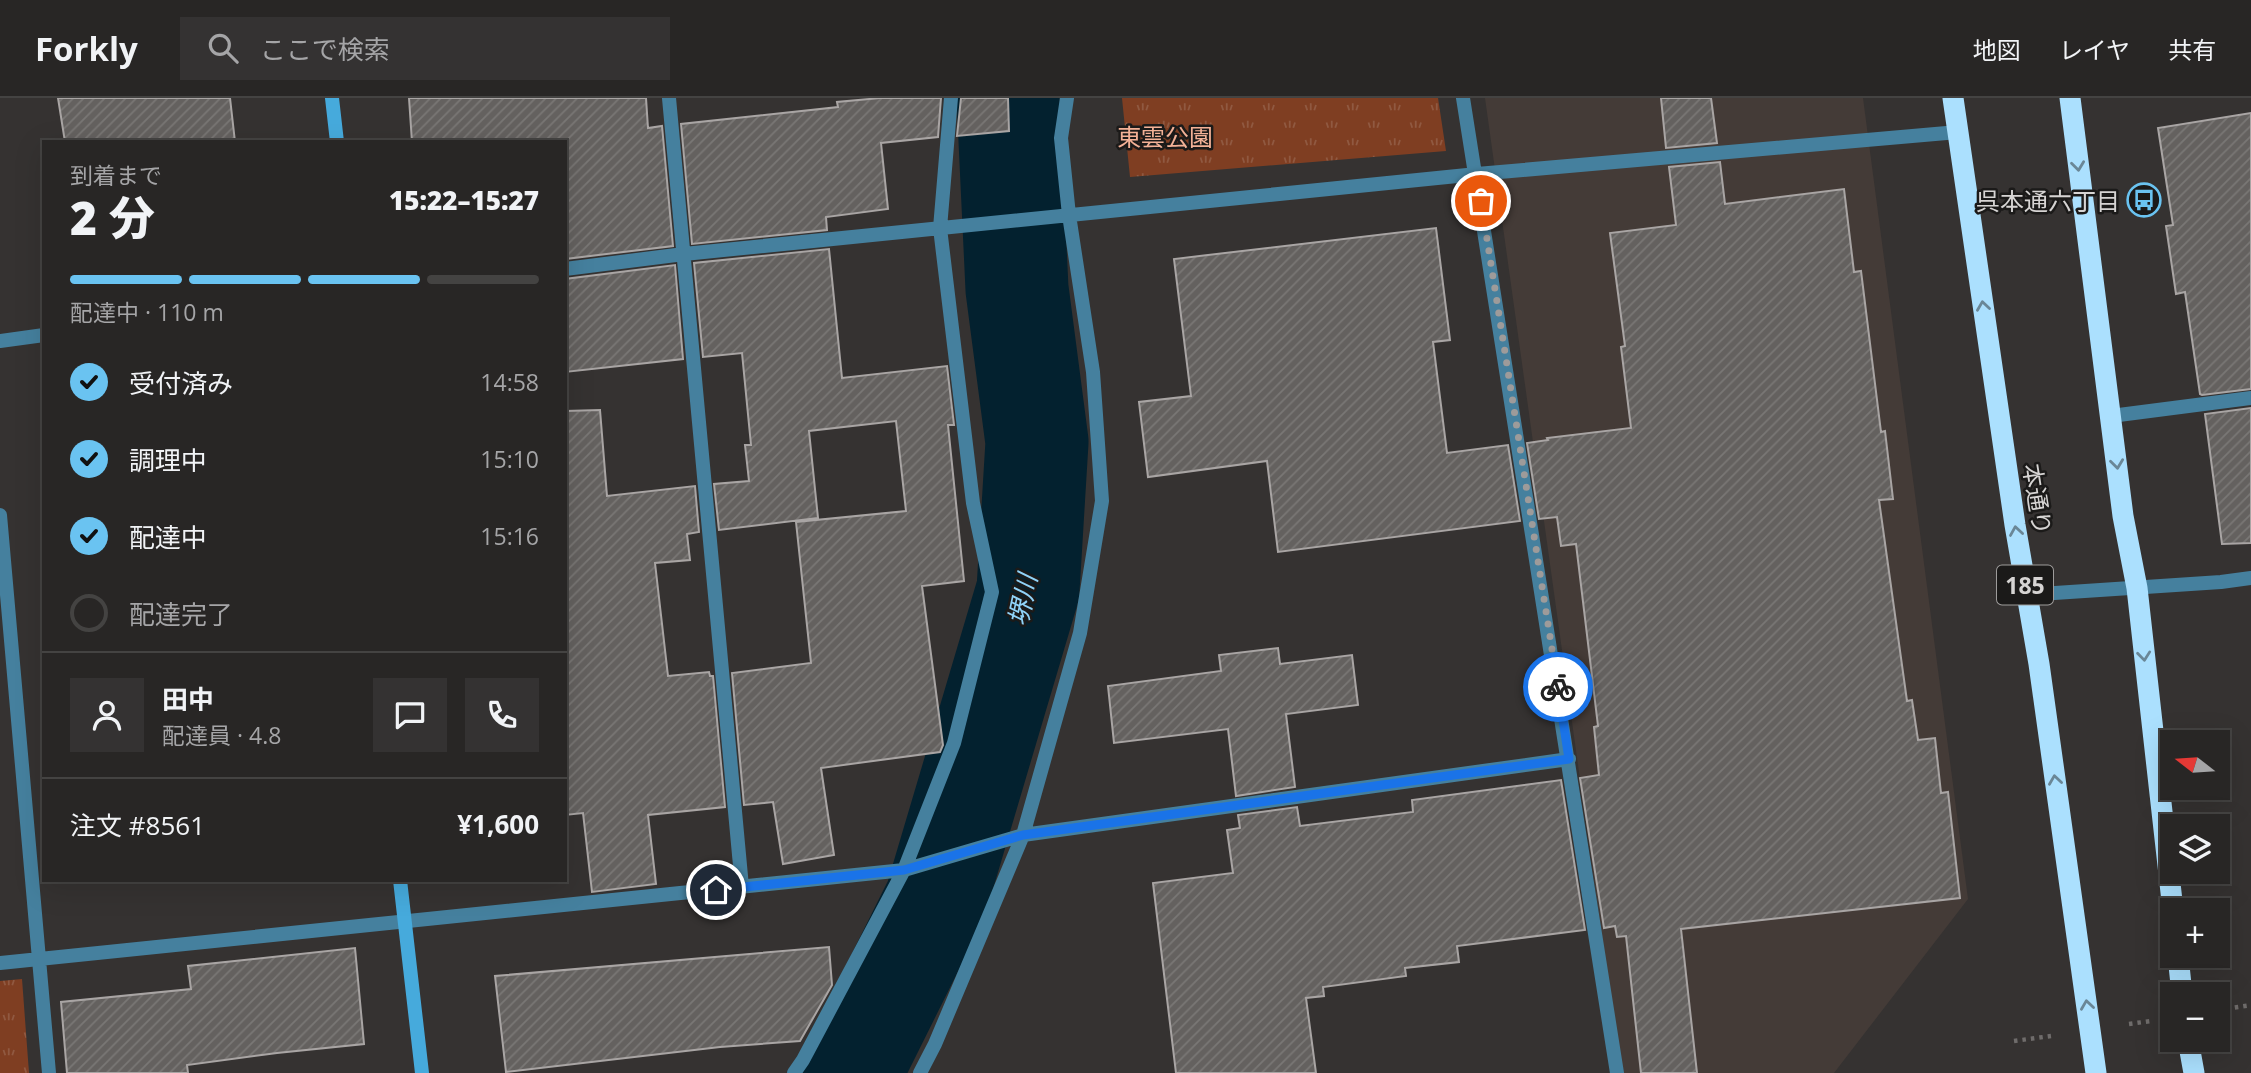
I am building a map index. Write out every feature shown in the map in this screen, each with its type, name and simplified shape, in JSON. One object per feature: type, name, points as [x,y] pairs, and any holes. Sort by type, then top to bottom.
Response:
[{"type":"highway","name":"本通り","points":[[1953,98],[2026,595],[2039,664],[2096,1073]]},
{"type":"highway","points":[[2070,98],[2123,516],[2137,588],[2172,898]]},
{"type":"highway","points":[[2190,1052],[2194,1073]]},
{"type":"street","points":[[332,98],[337,140]]},
{"type":"street","points":[[669,98],[742,887]]},
{"type":"street","points":[[794,1073],[904,870],[954,743],[992,592],[973,503],[940,228],[951,98]]},
{"type":"street","points":[[920,1073],[935,1044],[1018,837],[1080,633],[1102,500],[1093,372],[1069,215],[1061,138],[1067,98]]},
{"type":"street","points":[[1463,98],[1617,1073]]},
{"type":"street","points":[[567,269],[684,254],[1477,174],[1958,132]]},
{"type":"street","points":[[0,341],[42,335]]},
{"type":"street","points":[[2111,416],[2251,398]]},
{"type":"street","points":[[0,515],[49,1073]]},
{"type":"street","points":[[2026,595],[2251,578]]},
{"type":"street","points":[[0,963],[904,870],[1018,837],[1569,759]]},
{"type":"street","points":[[400,882],[422,1073]]},
{"type":"path","points":[[2230,1008],[2251,1005]]},
{"type":"shaded area","points":[[1485,98],[1863,98],[1968,899],[1834,1073],[1621,1073]]},
{"type":"green space","name":"東雲公園","points":[[1122,98],[1438,98],[1446,151],[1130,177]]},
{"type":"green space","points":[[22,979],[29,1073],[0,1073],[0,981]]},
{"type":"building","points":[[58,98],[230,98],[235,140],[65,140]]},
{"type":"building","points":[[409,98],[646,98],[648,128],[662,126],[673,246],[567,259],[567,140],[412,140]]},
{"type":"building","points":[[880,98],[941,98],[938,137],[881,143],[888,209],[826,217],[827,230],[692,244],[681,124],[838,107],[837,102]]},
{"type":"building","points":[[961,98],[1008,98],[1009,131],[957,136]]},
{"type":"building","points":[[1661,98],[1711,98],[1717,143],[1666,148]]},
{"type":"building","points":[[2251,113],[2251,389],[2202,395],[2185,292],[2176,294],[2166,226],[2173,225],[2158,128]]},
{"type":"building","points":[[1720,162],[1725,204],[1844,189],[1854,272],[1861,271],[1881,432],[1885,431],[1893,499],[1879,500],[1907,701],[1912,700],[1918,740],[1935,738],[1941,793],[1948,792],[1960,898],[1681,929],[1697,1073],[1641,1073],[1626,936],[1617,937],[1615,926],[1604,928],[1580,778],[1599,775],[1594,727],[1598,726],[1576,544],[1561,546],[1557,517],[1539,519],[1527,443],[1631,428],[1621,347],[1625,346],[1610,233],[1676,225],[1669,167]]},
{"type":"building","points":[[1436,228],[1450,340],[1433,342],[1447,453],[1508,445],[1520,521],[1278,552],[1267,461],[1148,477],[1139,402],[1191,396],[1174,259]]},
{"type":"building","points":[[829,249],[842,378],[947,366],[954,425],[948,425],[964,581],[922,586],[943,745],[940,752],[821,768],[834,855],[783,864],[773,802],[744,805],[732,673],[811,663],[796,522],[906,511],[896,421],[809,431],[818,518],[719,530],[714,484],[749,481],[745,445],[751,445],[742,353],[703,357],[694,263]]},
{"type":"building","points":[[675,265],[683,359],[567,372],[567,279]]},
{"type":"building","points":[[2251,408],[2251,543],[2222,544],[2205,414]]},
{"type":"building","points":[[600,410],[607,496],[695,486],[699,532],[687,534],[690,560],[655,563],[668,676],[709,672],[710,676],[713,676],[725,807],[648,815],[656,884],[592,892],[583,813],[567,815],[567,411]]},
{"type":"building","points":[[1278,648],[1280,664],[1352,655],[1358,705],[1286,714],[1295,787],[1236,796],[1228,729],[1114,743],[1108,686],[1221,671],[1219,655]]},
{"type":"building","points":[[1561,780],[1585,930],[1457,946],[1459,962],[1405,968],[1406,976],[1323,987],[1324,996],[1306,998],[1316,1073],[1176,1073],[1153,883],[1233,873],[1227,830],[1240,828],[1238,815],[1297,807],[1300,826],[1413,812],[1412,800]]},
{"type":"building","points":[[829,947],[832,985],[800,1041],[720,1047],[506,1072],[495,976]]},
{"type":"building","points":[[355,948],[364,1044],[187,1065],[188,1073],[67,1073],[61,1002],[191,989],[188,966]]},
{"type":"waterway","name":"堺川","points":[[850,1073],[936,900],[1028,590],[1037,442],[1017,289],[1008,98]]},
{"type":"way so far","points":[[1481,201],[1558,687]]},
{"type":"place","name":"呉本通六丁目","points":[[2144,200]]},
{"type":"route","points":[[716,890],[904,870],[1023,835],[1569,759],[1558,687]]}]
